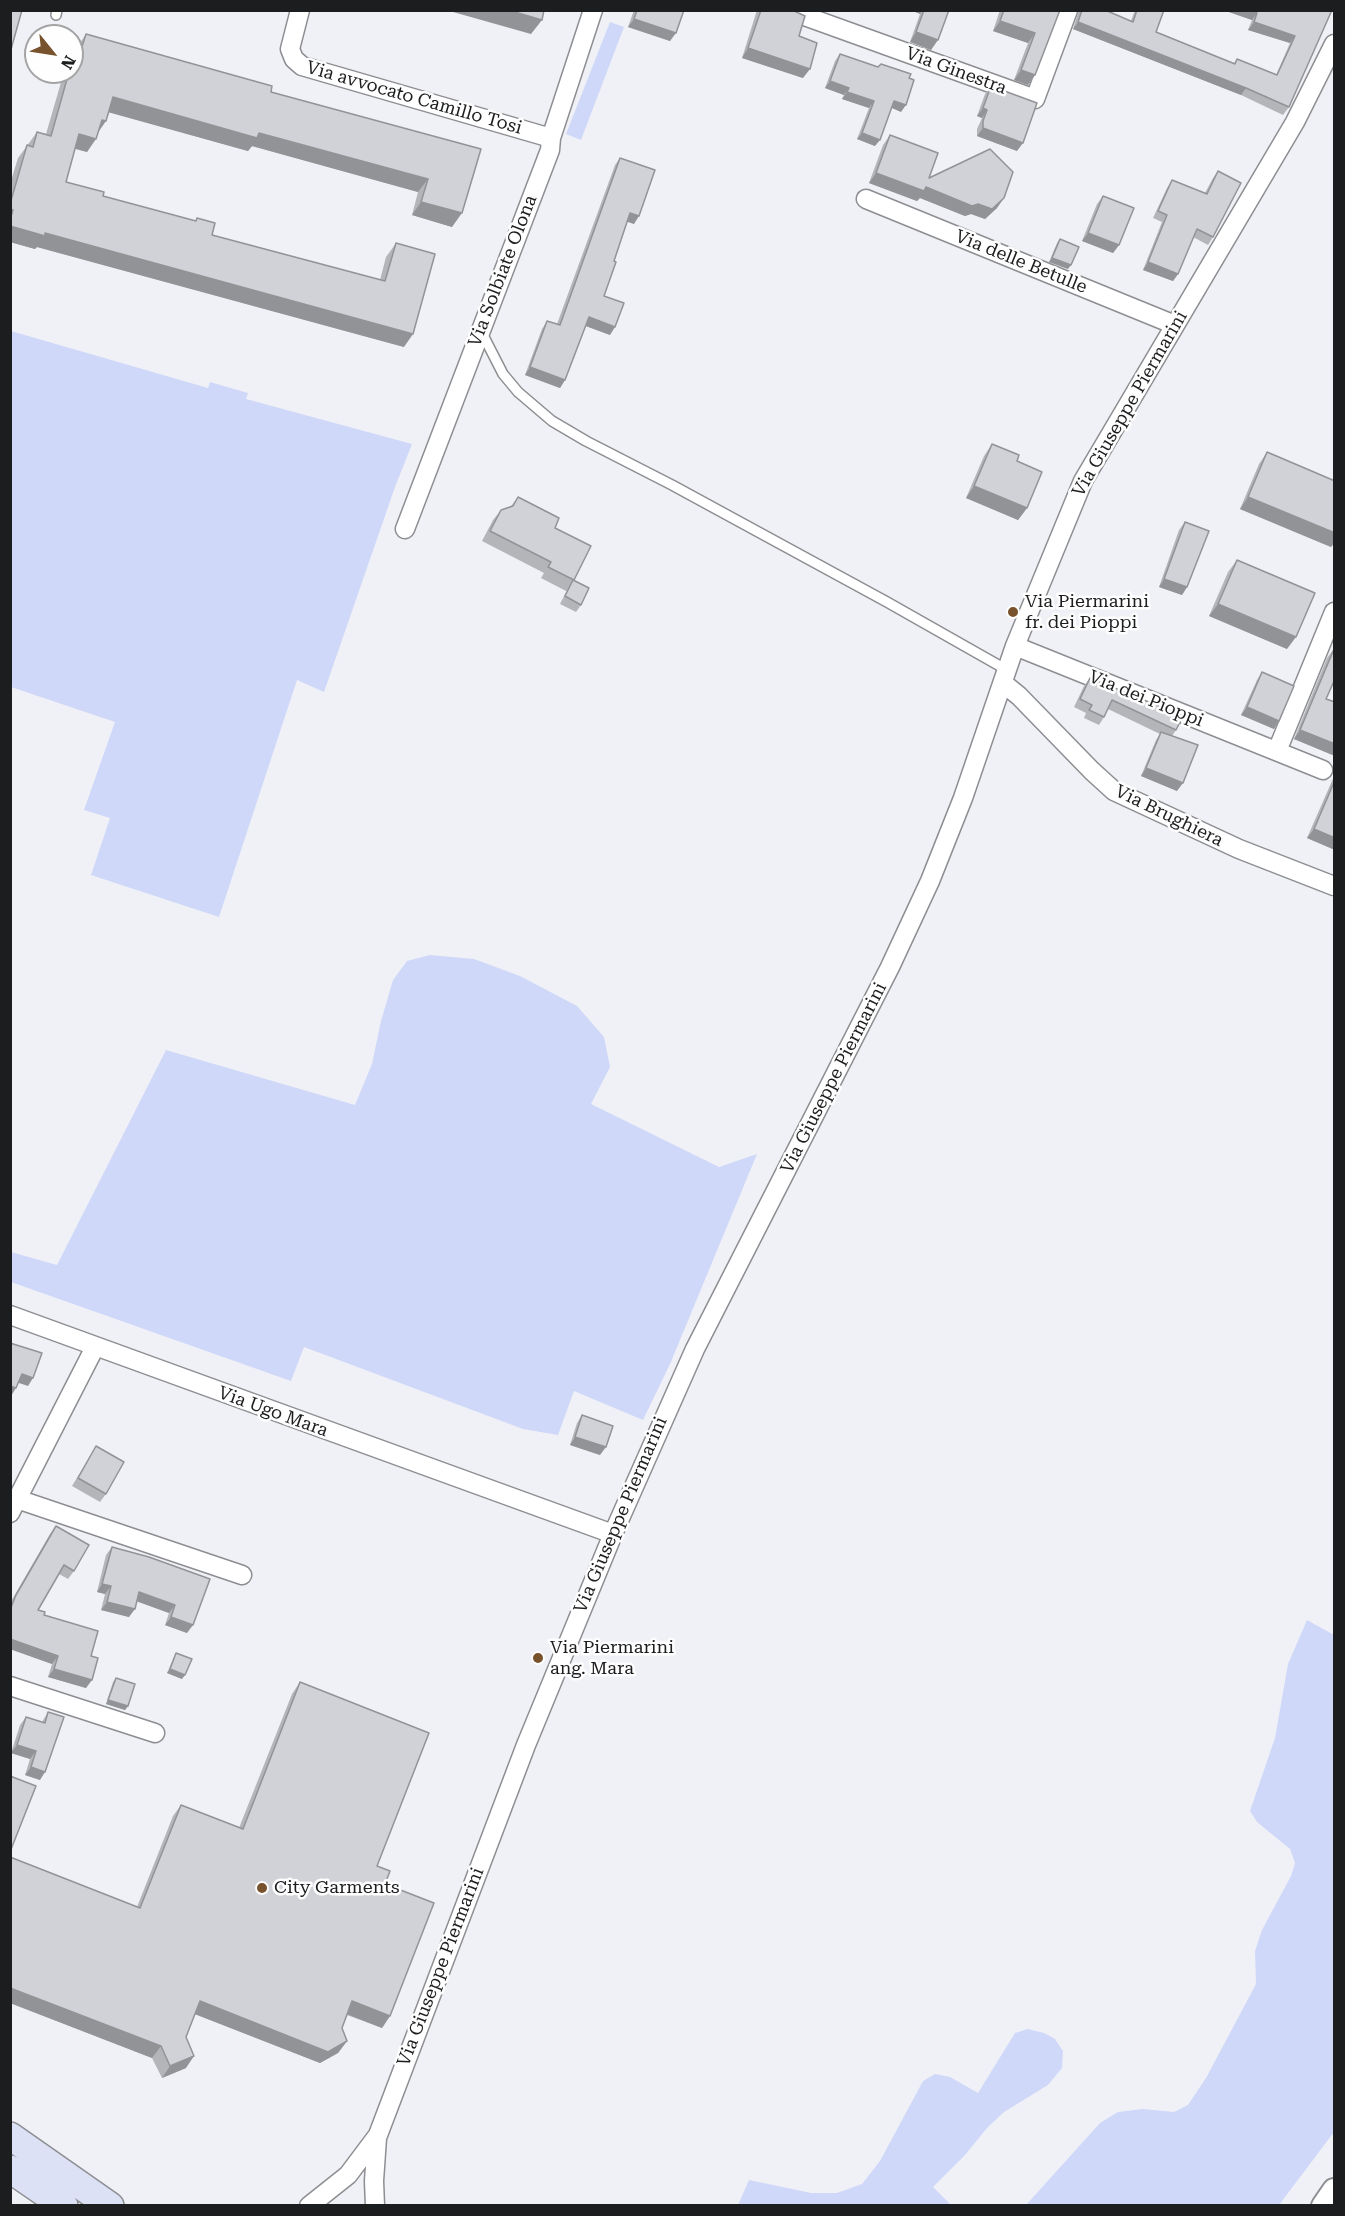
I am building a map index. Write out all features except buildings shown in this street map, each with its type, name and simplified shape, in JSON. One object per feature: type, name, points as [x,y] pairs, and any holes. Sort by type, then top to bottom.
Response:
[{"type":"main road","points":[[10,2136],[110,2205]]},
{"type":"main road","points":[[10,2169],[64,2205]]},
{"type":"street","name":"Via avvocato Camillo Tosi","points":[[300,10],[290,49],[294,59],[302,66],[550,138]]},
{"type":"street","name":"Via Solbiate Olona","points":[[405,529],[550,150],[550,138],[592,10]]},
{"type":"street","name":"Via Ginestra","points":[[788,10],[1035,99],[1068,10]]},
{"type":"street","name":"Via Giuseppe Piermarini","points":[[375,2205],[374,2181],[378,2135],[526,1745],[613,1534],[695,1349],[910,926],[944,849],[1015,646],[1089,470],[1295,122],[1335,44]]},
{"type":"street","name":"Via delle Betulle","points":[[866,199],[1175,325]]},
{"type":"street","points":[[1277,751],[1335,612]]},
{"type":"street","name":"Via dei Pioppi","points":[[1015,646],[1323,770]]},
{"type":"street","name":"Via Brughiera","points":[[1005,677],[1019,696],[1114,791],[1239,849],[1335,886]]},
{"type":"street","name":"Via Ugo Mara","points":[[10,1315],[613,1534]]},
{"type":"street","points":[[95,1347],[14,1506],[242,1575]]},
{"type":"street","points":[[10,1686],[155,1733]]},
{"type":"street","name":"Via Giuseppe Piermarini","points":[[309,2205],[348,2175],[378,2135]]},
{"type":"street","points":[[1323,2205],[1335,2190]]},
{"type":"lane","points":[[481,330],[503,374],[518,392],[552,421],[887,602],[1005,677]]},
{"type":"shaded area","points":[[610,22],[624,27],[581,140],[566,134]]},
{"type":"shaded area","points":[[11,331],[208,388],[210,382],[248,393],[246,399],[412,444],[324,692],[297,680],[219,917],[91,875],[110,818],[84,810],[115,722],[11,687]]},
{"type":"shaded area","points":[[430,955],[474,959],[520,976],[577,1006],[604,1037],[610,1067],[591,1104],[719,1167],[757,1154],[670,1364],[643,1420],[574,1391],[558,1435],[523,1429],[304,1347],[291,1381],[11,1282],[11,1252],[57,1265],[166,1050],[355,1105],[372,1064],[393,980],[407,961]]},
{"type":"shaded area","points":[[1307,1620],[1334,1635],[1334,2132],[1279,2205],[1026,2205],[1100,2123],[1118,2112],[1143,2109],[1174,2112],[1188,2105],[1206,2078],[1256,1984],[1255,1951],[1262,1930],[1291,1876],[1295,1863],[1290,1849],[1257,1822],[1250,1811],[1275,1738],[1288,1664]]},
{"type":"shaded area","points":[[1028,2029],[1044,2033],[1055,2039],[1063,2051],[1062,2068],[1048,2085],[1004,2112],[933,2187],[951,2205],[738,2205],[749,2180],[811,2193],[837,2193],[862,2184],[880,2161],[923,2081],[935,2074],[950,2077],[978,2093],[1015,2033]]},
{"type":"place","name":"Via Piermarini fr. dei Pioppi","points":[[1013,612]]},
{"type":"place","name":"Via Piermarini ang. Mara","points":[[538,1658]]},
{"type":"place","name":"City Garments","points":[[262,1888]]}]
